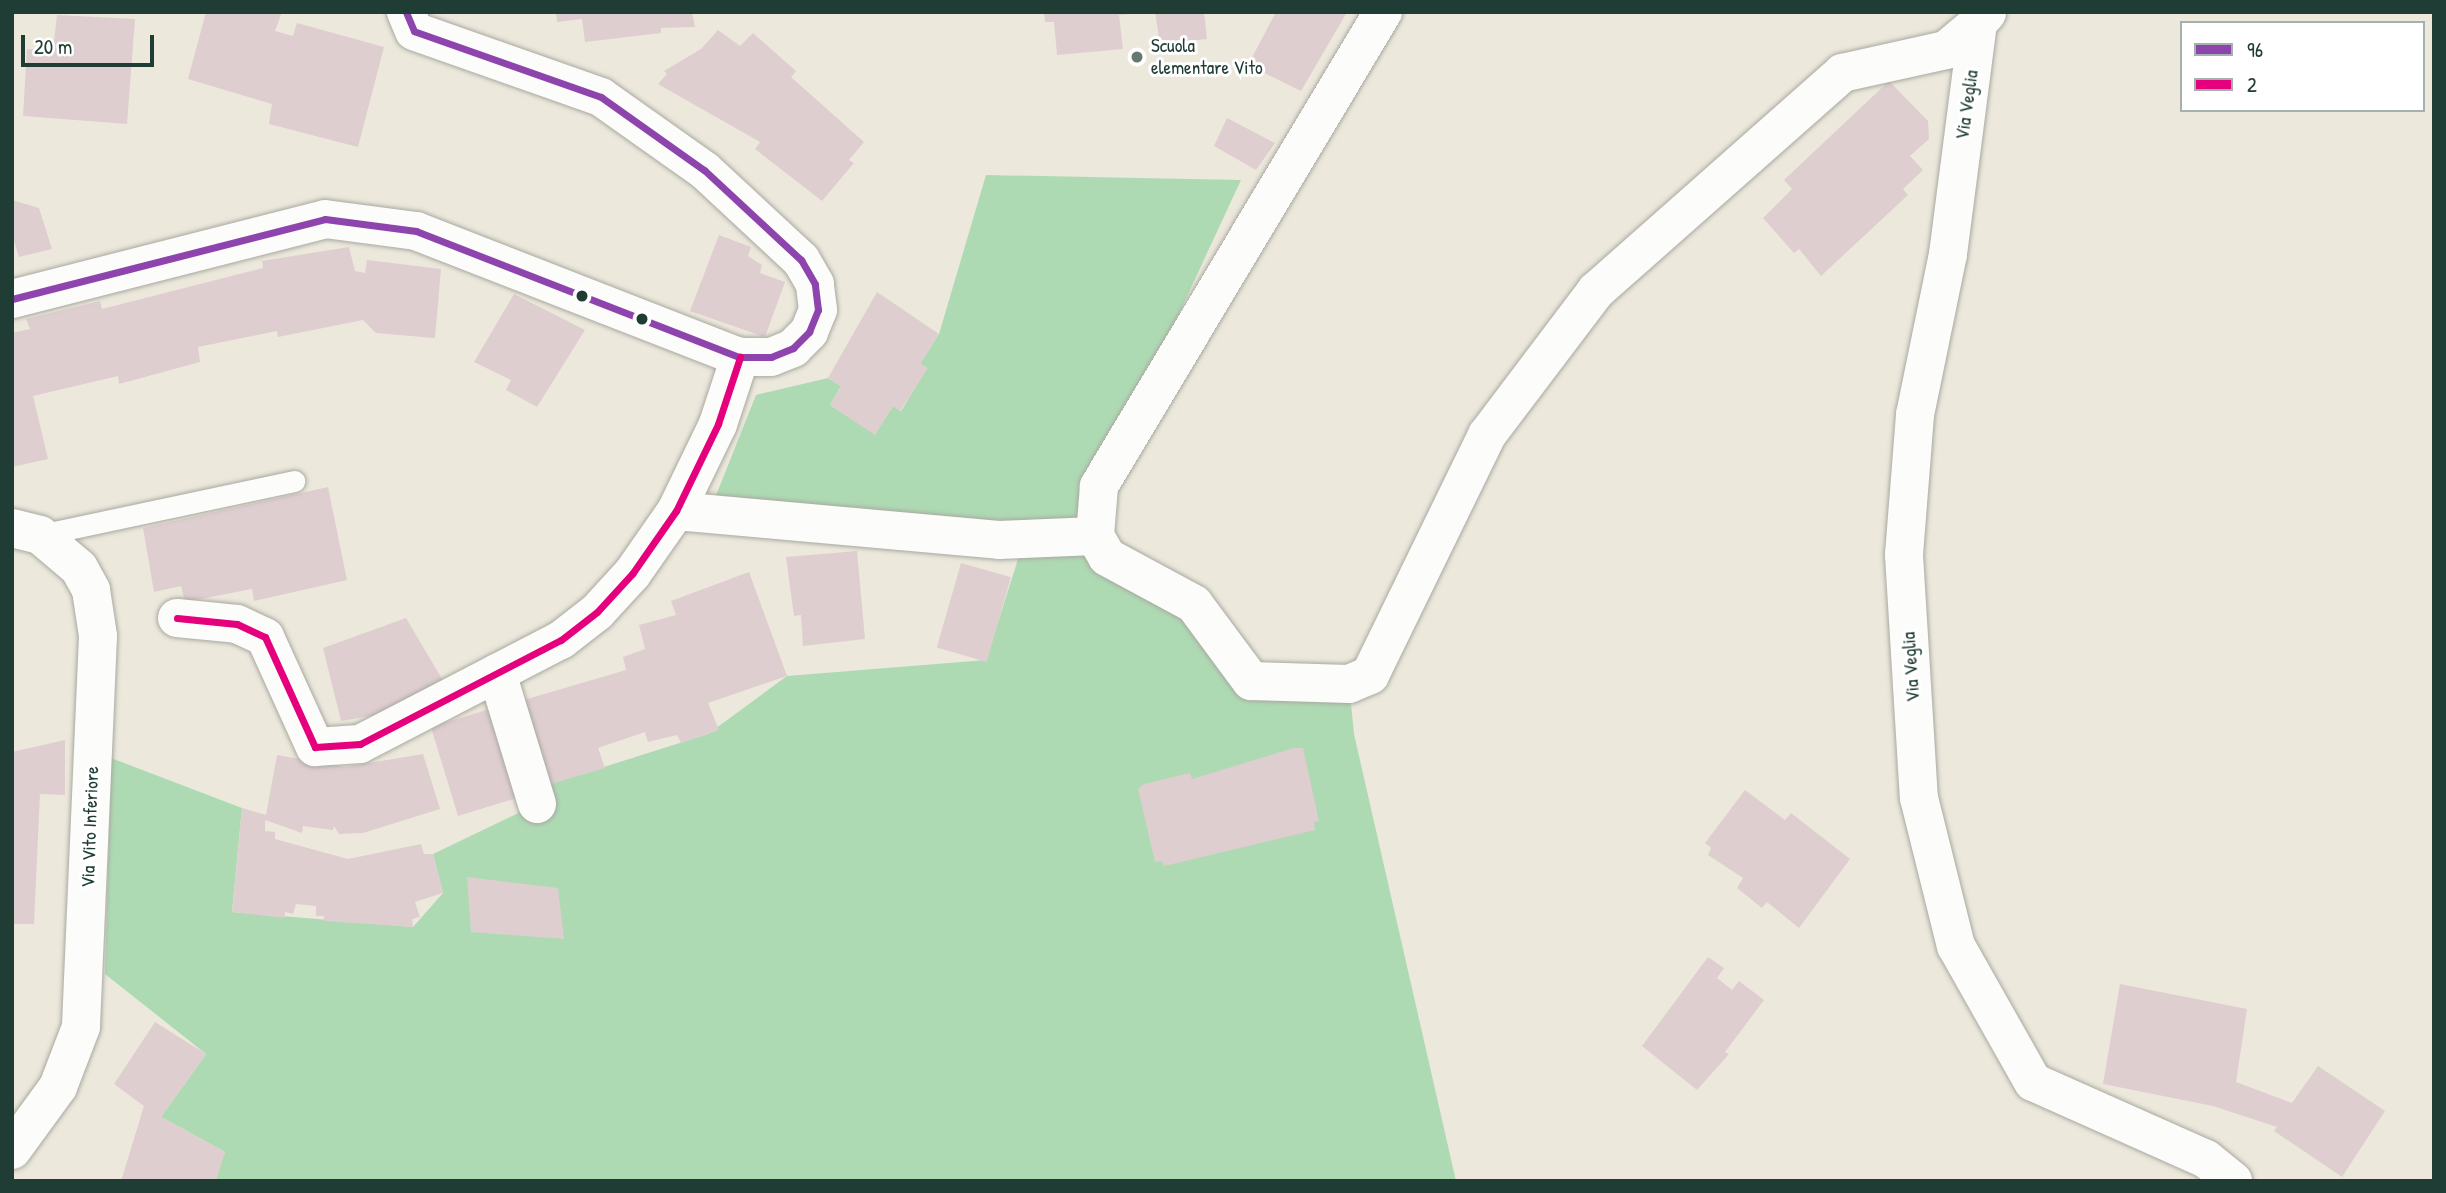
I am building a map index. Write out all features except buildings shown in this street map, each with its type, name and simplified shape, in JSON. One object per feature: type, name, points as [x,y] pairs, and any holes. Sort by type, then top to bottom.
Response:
[{"type":"street","points":[[12,299],[325,219],[416,231],[740,357],[771,357],[793,348],[809,332],[818,310],[815,284],[801,260],[704,170],[601,97],[414,31],[406,12]]},
{"type":"street","points":[[1383,12],[1099,486],[1095,536],[1107,557],[1194,604],[1251,681],[1349,684],[1370,675],[1486,435],[1597,290],[1842,73],[1946,50],[1983,18]]},
{"type":"street","name":"Via Veglia","points":[[1983,18],[1948,254],[1914,415],[1904,555],[1919,797],[1956,946],[2033,1082],[2206,1159],[2233,1181]]},
{"type":"street","points":[[177,618],[237,624],[265,637],[315,747],[360,744],[561,640],[597,612],[632,574],[676,510],[718,424],[740,357]]},
{"type":"street","points":[[676,510],[999,540],[1095,536]]},
{"type":"street","name":"Via Vito Inferiore","points":[[12,1150],[58,1087],[75,1050],[84,982],[97,612],[79,568],[26,531]]},
{"type":"street","points":[[497,673],[537,804]]},
{"type":"lane","points":[[26,531],[294,481]]},
{"type":"green space","points":[[986,175],[1241,180],[1099,486],[1095,536],[1194,604],[1251,680],[1349,684],[1354,734],[1456,1181],[213,1181],[225,1152],[161,1117],[206,1054],[105,974],[111,758],[242,808],[232,912],[413,927],[443,893],[433,854],[537,804],[547,785],[708,734],[787,676],[986,660],[1019,556],[707,518],[756,395],[828,378],[841,386],[830,405],[875,434],[893,406],[901,411],[927,368],[920,364],[939,334]]},
{"type":"transit line","name":"96","points":[[12,299],[325,219],[416,231],[740,357],[771,357],[793,348],[809,332],[818,310],[815,284],[801,260],[704,170],[601,97],[414,31],[406,12]]},
{"type":"transit line","name":"2","points":[[177,618],[237,624],[265,637],[315,747],[360,744],[561,640],[597,612],[632,574],[676,511],[718,424],[740,357]]},
{"type":"place","name":"Scuola elementare Vito","points":[[1137,57]]}]
